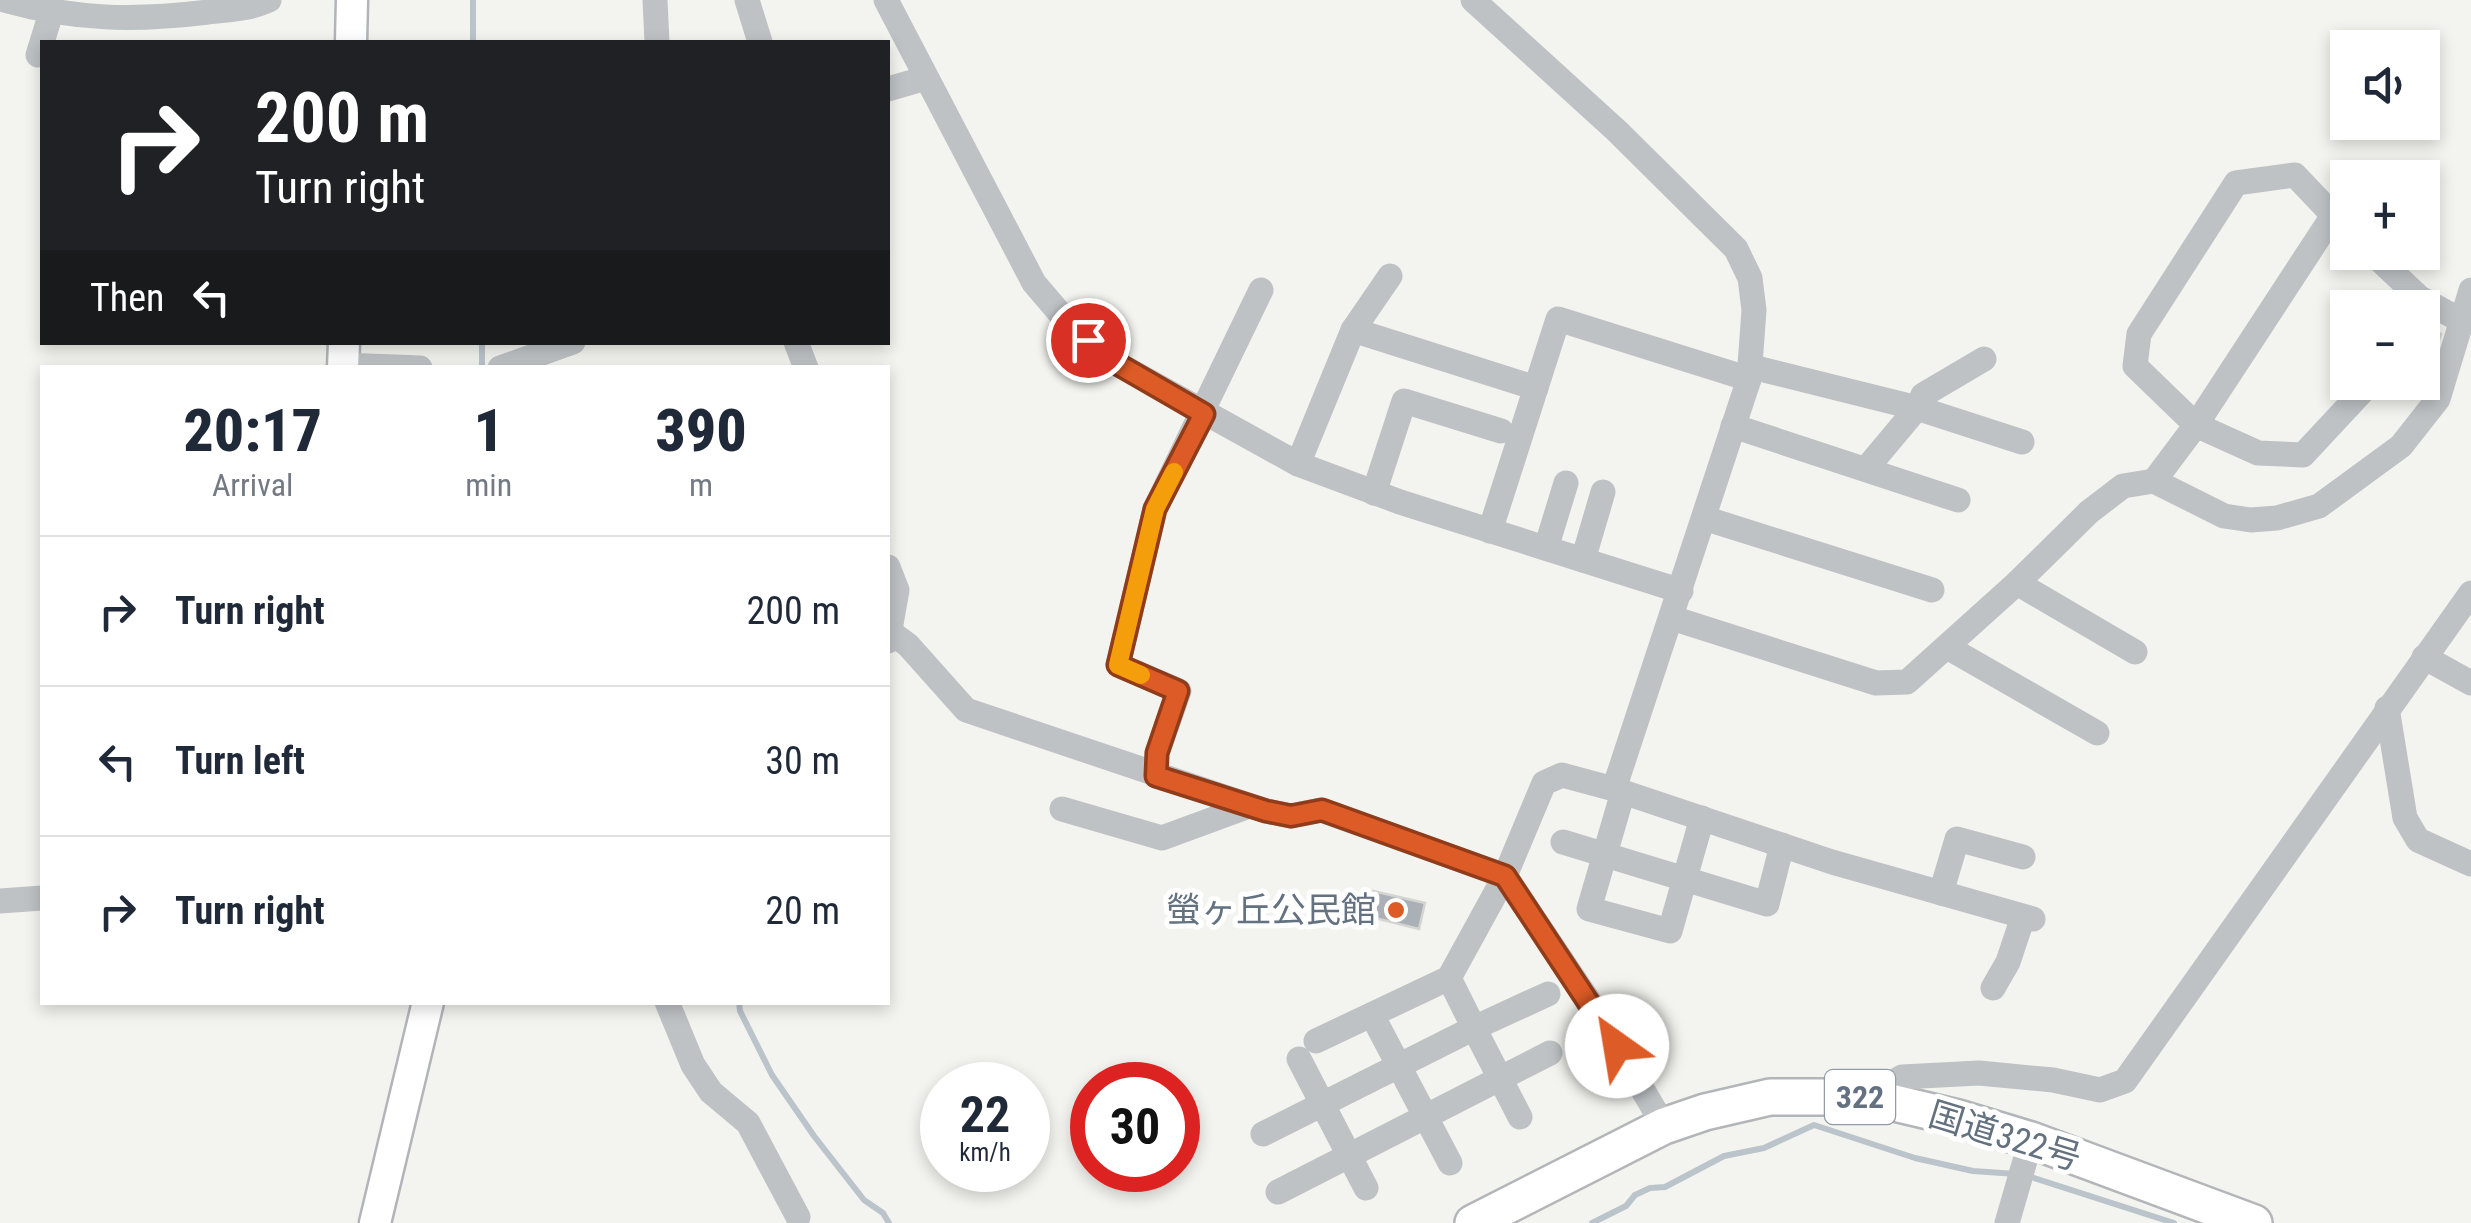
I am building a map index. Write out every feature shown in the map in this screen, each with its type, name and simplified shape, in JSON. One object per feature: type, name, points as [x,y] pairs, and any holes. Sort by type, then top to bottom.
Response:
[{"type":"highway","name":"国道322号","points":[[1472,1223],[1664,1126],[1770,1097],[1869,1097],[1958,1118],[2024,1163],[2254,1223]]},
{"type":"main road","points":[[351,40],[352,0]]},
{"type":"main road","points":[[376,1223],[427,1005]]},
{"type":"street","points":[[4,0],[50,13],[100,20],[128,9],[255,7],[270,0]]},
{"type":"street","points":[[655,0],[657,40]]},
{"type":"street","points":[[747,0],[759,40]]},
{"type":"street","points":[[886,0],[1034,283],[1063,317],[1114,362],[1298,464],[1374,493],[1681,591]]},
{"type":"street","points":[[1473,0],[1617,131],[1736,249],[1750,278],[1754,310],[1750,373],[1618,790],[1588,909],[1670,931],[1702,818]]},
{"type":"street","points":[[42,40],[50,13]]},
{"type":"street","points":[[38,55],[40,48]]},
{"type":"street","points":[[890,88],[926,78]]},
{"type":"street","points":[[2330,213],[2295,175],[2236,184],[2139,334],[2135,366],[2196,425],[2258,452],[2303,454],[2354,400]]},
{"type":"street","points":[[2154,481],[2330,238]]},
{"type":"street","points":[[2387,270],[2405,290]]},
{"type":"street","points":[[1298,464],[1353,330],[1390,276]]},
{"type":"street","points":[[1156,776],[1157,753],[1178,691],[1118,665],[1155,509],[1261,290]]},
{"type":"street","points":[[1672,618],[1876,683],[1907,682],[2089,512],[2124,486],[2154,481],[2224,516],[2251,520],[2276,518],[2319,506],[2401,446],[2438,399],[2471,290]]},
{"type":"street","points":[[2440,312],[2460,320]]},
{"type":"street","points":[[1490,531],[1558,319],[1750,373],[1917,408],[2022,442]]},
{"type":"street","points":[[1353,330],[1536,388]]},
{"type":"street","points":[[508,365],[563,345]]},
{"type":"street","points":[[343,358],[397,365]]},
{"type":"street","points":[[1866,469],[1924,395],[1984,360]]},
{"type":"street","points":[[1374,493],[1404,401],[1501,430]]},
{"type":"street","points":[[1733,426],[1958,500]]},
{"type":"street","points":[[1546,548],[1566,483]]},
{"type":"street","points":[[1583,560],[1604,492]]},
{"type":"street","points":[[1704,518],[1932,590]]},
{"type":"street","points":[[890,572],[897,590],[890,626]]},
{"type":"street","points":[[2017,582],[2135,652]]},
{"type":"street","points":[[1869,1097],[1902,1077],[1979,1073],[2053,1080],[2100,1090],[2126,1081],[2471,592]]},
{"type":"street","points":[[890,637],[908,645],[966,710],[1249,806],[1291,816],[1322,810],[1505,876],[1601,1019],[1664,1126]]},
{"type":"street","points":[[1947,647],[2097,733]]},
{"type":"street","points":[[2424,656],[2471,683]]},
{"type":"street","points":[[2387,708],[2404,818],[2418,840],[2471,864]]},
{"type":"street","points":[[1366,1188],[1322,1104],[1307,1050],[1449,978],[1505,876],[1544,783],[1562,775],[2028,918],[1994,988]]},
{"type":"street","points":[[1062,808],[1162,838],[1249,806]]},
{"type":"street","points":[[1941,893],[1958,838],[2024,857]]},
{"type":"street","points":[[1563,842],[1767,904],[1782,845]]},
{"type":"street","points":[[0,901],[40,898]]},
{"type":"street","points":[[1449,978],[1520,1117]]},
{"type":"street","points":[[1262,1134],[1548,994]]},
{"type":"street","points":[[669,1005],[693,1065],[712,1092],[748,1124],[798,1217]]},
{"type":"street","points":[[1372,1015],[1450,1163]]},
{"type":"street","points":[[1278,1192],[1550,1053]]},
{"type":"street","points":[[2007,1223],[2024,1163]]},
{"type":"building","name":"螢ヶ丘公民館","points":[[1373,891],[1425,903],[1419,929],[1367,916]]},
{"type":"waterway","points":[[473,0],[473,40]]},
{"type":"waterway","points":[[482,345],[482,365]]},
{"type":"waterway","points":[[739,1005],[772,1075],[864,1200],[883,1213],[889,1223]]},
{"type":"waterway","points":[[1592,1223],[1626,1206],[1635,1195],[1650,1188],[1665,1187],[1724,1156],[1764,1148],[1814,1125],[1915,1158],[1973,1171],[2016,1174]]},
{"type":"waterway","points":[[2028,1176],[2174,1223]]},
{"type":"slow traffic","points":[[1141,675],[1118,665],[1155,509],[1174,472]]},
{"type":"place","name":"螢ヶ丘公民館","points":[[1396,910]]},
{"type":"route","points":[[1088,340],[1114,362],[1204,414],[1155,509],[1118,665],[1178,691],[1157,753],[1156,776],[1266,811],[1291,816],[1322,810],[1505,876],[1617,1046]]}]
